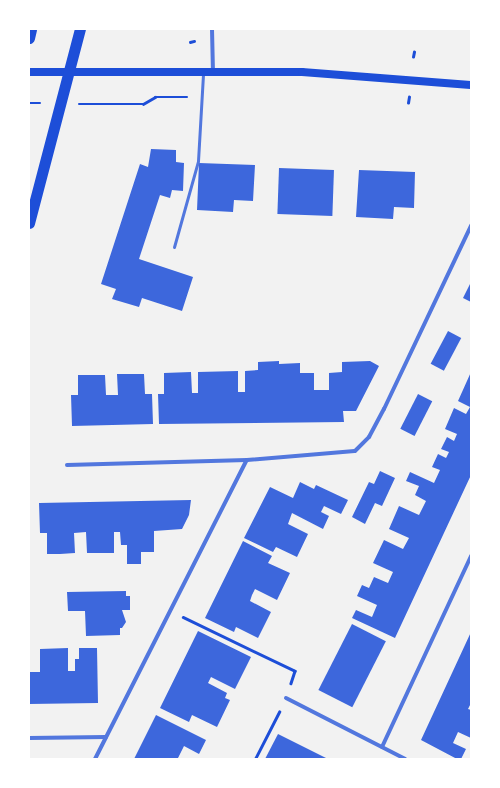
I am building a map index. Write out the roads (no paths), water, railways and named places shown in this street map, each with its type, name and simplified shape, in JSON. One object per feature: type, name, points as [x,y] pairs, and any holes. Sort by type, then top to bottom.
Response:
[{"type":"highway","points":[[29,38],[31,29]]},
{"type":"highway","points":[[29,223],[80,29]]},
{"type":"main road","points":[[29,72],[302,72],[470,83]]},
{"type":"street","points":[[212,29],[213,73]]},
{"type":"street","points":[[67,465],[247,460],[355,451],[369,438],[471,226]]},
{"type":"street","points":[[95,759],[247,460]]},
{"type":"street","points":[[382,747],[471,556]]},
{"type":"street","points":[[286,698],[405,759]]},
{"type":"street","points":[[29,738],[106,737]]},
{"type":"lane","points":[[174,247],[198,161],[203,73]]}]
